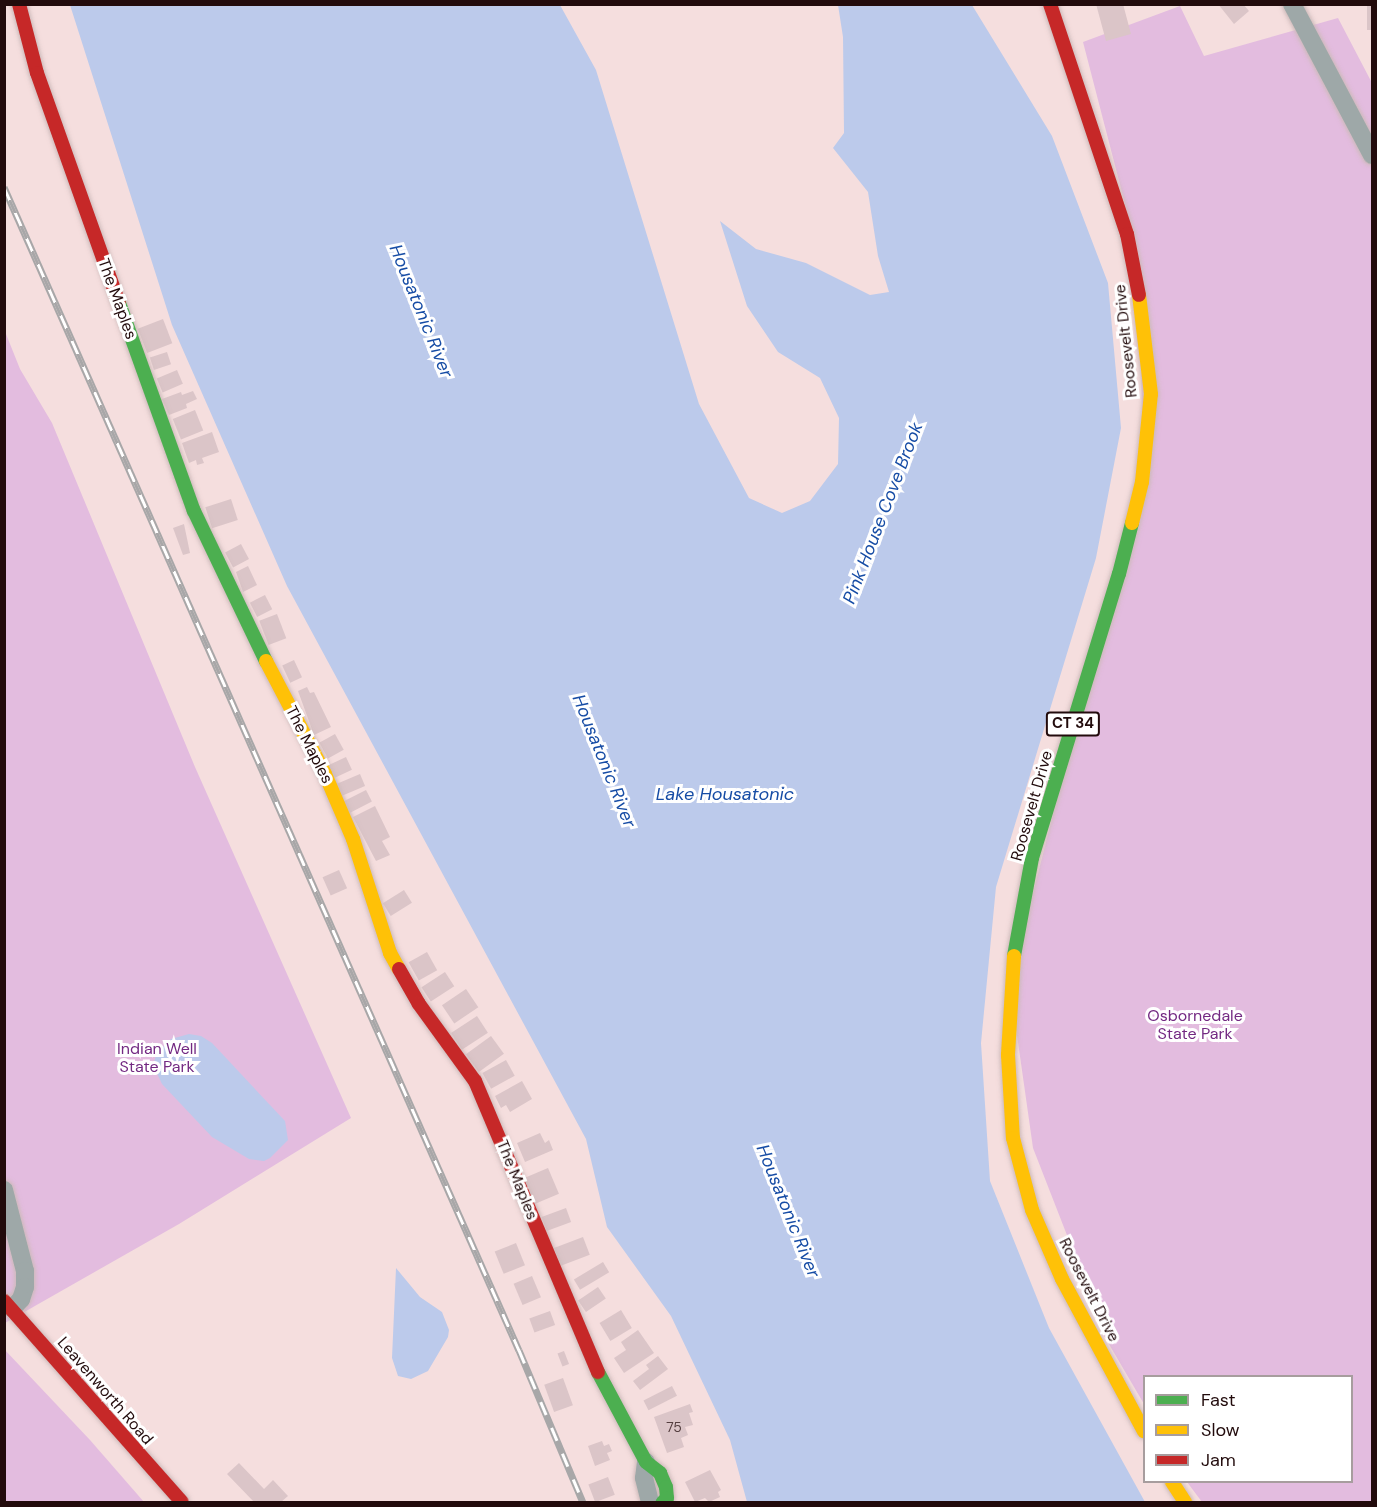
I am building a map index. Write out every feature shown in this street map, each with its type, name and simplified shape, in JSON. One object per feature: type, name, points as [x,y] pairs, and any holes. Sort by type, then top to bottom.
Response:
[{"type":"main road","name":"The Maples","points":[[19,4],[41,84],[194,512],[240,611],[325,774],[352,839],[390,953],[418,1004],[476,1081],[591,1359],[646,1462],[660,1473],[666,1487],[667,1498],[663,1503]]},
{"type":"main road","name":"Roosevelt Drive","points":[[1050,4],[1127,234],[1143,314],[1151,394],[1142,482],[1119,574],[1032,858],[1014,951],[1008,1055],[1013,1138],[1032,1210],[1062,1279],[1143,1429]]},
{"type":"main road","name":"Leavenworth Road","points":[[8,1305],[182,1503]]},
{"type":"main road","points":[[1173,1483],[1185,1503]]},
{"type":"street","points":[[1292,4],[1372,155]]},
{"type":"street","points":[[4,1190],[25,1271],[25,1287],[21,1299],[8,1305]]},
{"type":"street","name":"The Maples","points":[[646,1462],[644,1478],[650,1503]]},
{"type":"green space","name":"Osbornedale State Park","points":[[1180,6],[1204,56],[1338,18],[1372,83],[1372,1502],[1202,1502],[1188,1483],[1353,1483],[1353,1375],[1143,1375],[1143,1402],[1103,1334],[1095,1307],[1033,1148],[1016,1028],[1022,936],[1143,463],[1139,258],[1083,42]]},
{"type":"green space","name":"Indian Well State Park","points":[[4,329],[20,369],[52,423],[195,767],[351,1118],[179,1224],[5,1323]]},
{"type":"green space","points":[[4,1349],[90,1440],[144,1502],[5,1502]]},
{"type":"water","name":"Lake Housatonic","points":[[70,5],[560,5],[596,70],[699,404],[749,498],[782,513],[810,501],[838,464],[839,418],[820,378],[778,352],[747,306],[720,221],[756,249],[806,263],[870,295],[889,292],[878,256],[868,192],[833,148],[844,133],[843,37],[838,5],[972,5],[1052,136],[1108,283],[1121,428],[1096,558],[996,887],[981,1043],[990,1181],[1049,1328],[1145,1502],[747,1502],[730,1440],[671,1316],[607,1227],[586,1139],[287,586],[172,325]]},
{"type":"water","points":[[189,1034],[201,1036],[212,1043],[285,1121],[288,1140],[270,1158],[264,1161],[249,1159],[212,1137],[162,1084],[153,1065],[157,1053],[171,1039]]},
{"type":"water","points":[[396,1268],[420,1297],[442,1312],[449,1330],[448,1337],[428,1371],[411,1379],[398,1376],[392,1358]]},
{"type":"building","points":[[1096,4],[1123,4],[1131,34],[1106,41]]},
{"type":"building","points":[[1218,4],[1243,4],[1249,11],[1234,24]]},
{"type":"building","points":[[1367,6],[1372,6],[1372,30],[1367,30]]},
{"type":"building","points":[[163,319],[172,343],[147,353],[138,329]]},
{"type":"building","points":[[167,352],[171,364],[154,370],[150,358]]},
{"type":"building","points":[[177,370],[183,384],[163,392],[157,379]]},
{"type":"building","points":[[193,391],[197,399],[186,404],[187,408],[169,415],[162,399],[181,392],[182,395]]},
{"type":"building","points":[[195,410],[203,430],[181,439],[173,419]]},
{"type":"building","points":[[212,432],[219,452],[202,458],[204,463],[197,465],[196,460],[189,463],[182,443]]},
{"type":"building","points":[[231,499],[238,520],[212,528],[205,507]]},
{"type":"building","points":[[184,524],[190,553],[183,555],[173,528]]},
{"type":"building","points":[[241,544],[249,559],[233,567],[225,552]]},
{"type":"building","points":[[248,566],[257,585],[243,592],[236,572]]},
{"type":"building","points":[[265,595],[272,609],[257,617],[250,603]]},
{"type":"building","points":[[277,614],[286,638],[269,645],[259,621]]},
{"type":"building","points":[[294,660],[302,677],[290,683],[282,665]]},
{"type":"building","points":[[307,687],[310,693],[314,692],[331,727],[314,735],[298,691]]},
{"type":"building","points":[[335,734],[344,750],[328,758],[319,743]]},
{"type":"building","points":[[346,757],[352,770],[334,778],[328,765]]},
{"type":"building","points":[[360,774],[365,786],[342,796],[337,784]]},
{"type":"building","points":[[366,790],[372,802],[350,813],[344,801]]},
{"type":"building","points":[[375,806],[390,837],[382,841],[390,855],[376,861],[353,817]]},
{"type":"building","points":[[339,870],[347,888],[331,896],[323,877]]},
{"type":"building","points":[[404,890],[412,903],[391,916],[383,903]]},
{"type":"building","points":[[427,952],[437,970],[419,981],[409,962]]},
{"type":"building","points":[[445,972],[454,986],[431,1002],[422,987]]},
{"type":"building","points":[[466,989],[478,1007],[454,1023],[442,1005]]},
{"type":"building","points":[[477,1016],[488,1033],[462,1050],[451,1033]]},
{"type":"building","points":[[491,1036],[504,1054],[479,1072],[466,1054]]},
{"type":"building","points":[[506,1060],[515,1076],[491,1089],[482,1073]]},
{"type":"building","points":[[522,1081],[532,1099],[510,1112],[506,1105],[501,1108],[495,1096]]},
{"type":"building","points":[[540,1133],[545,1143],[549,1140],[553,1150],[525,1162],[517,1143]]},
{"type":"building","points":[[548,1168],[559,1194],[534,1204],[523,1179]]},
{"type":"building","points":[[566,1208],[571,1222],[547,1231],[542,1217]]},
{"type":"building","points":[[583,1237],[590,1255],[561,1266],[554,1248]]},
{"type":"building","points":[[516,1243],[525,1265],[504,1274],[495,1252]]},
{"type":"building","points":[[603,1262],[609,1272],[580,1290],[574,1280]]},
{"type":"building","points":[[532,1276],[541,1297],[523,1305],[514,1284]]},
{"type":"building","points":[[598,1287],[606,1299],[586,1312],[578,1300]]},
{"type":"building","points":[[621,1310],[632,1328],[610,1341],[600,1323]]},
{"type":"building","points":[[550,1311],[555,1325],[534,1333],[529,1319]]},
{"type":"building","points":[[638,1330],[654,1353],[624,1373],[614,1358],[626,1350],[621,1342]]},
{"type":"building","points":[[564,1351],[569,1364],[562,1367],[557,1354]]},
{"type":"building","points":[[658,1356],[668,1369],[640,1390],[633,1381],[649,1369],[646,1365]]},
{"type":"building","points":[[563,1378],[573,1405],[554,1412],[544,1385]]},
{"type":"building","points":[[672,1386],[677,1396],[648,1410],[643,1401]]},
{"type":"building","points":[[690,1404],[693,1412],[689,1413],[693,1425],[685,1427],[688,1435],[681,1438],[684,1447],[667,1453],[654,1417]]},
{"type":"building","points":[[602,1441],[604,1446],[609,1444],[612,1451],[607,1453],[610,1460],[595,1466],[588,1446]]},
{"type":"building","points":[[239,1463],[264,1489],[273,1480],[288,1496],[281,1502],[254,1502],[227,1474]]},
{"type":"building","points":[[710,1470],[721,1490],[718,1492],[720,1497],[709,1502],[705,1498],[695,1502],[685,1482]]},
{"type":"building","points":[[608,1477],[615,1495],[595,1502],[588,1485]]},
{"type":"railway","points":[[4,187],[519,1350],[583,1502]]},
{"type":"traffic: fast","points":[[119,303],[194,511],[266,661]]},
{"type":"traffic: fast","points":[[1014,956],[1032,858],[1119,574],[1132,523]]},
{"type":"traffic: fast","points":[[598,1372],[646,1462],[660,1473],[666,1487],[667,1498],[663,1502]]},
{"type":"traffic: slow","points":[[1132,523],[1142,482],[1151,394],[1139,295]]},
{"type":"traffic: slow","points":[[266,661],[325,774],[353,839],[390,953],[399,969]]},
{"type":"traffic: slow","points":[[1014,956],[1008,1055],[1013,1138],[1032,1210],[1062,1279],[1143,1429]]},
{"type":"traffic: slow","points":[[1173,1483],[1185,1502]]},
{"type":"traffic: jam","points":[[19,4],[37,73],[119,303]]},
{"type":"traffic: jam","points":[[1050,4],[1127,234],[1139,295]]},
{"type":"traffic: jam","points":[[399,969],[419,1004],[475,1081],[598,1372]]},
{"type":"traffic: jam","points":[[4,1301],[182,1502]]},
{"type":"water label","name":"Housatonic River","points":[[421,311]]},
{"type":"water label","name":"Pink House Cove Brook","points":[[883,513]]},
{"type":"water label","name":"Housatonic River","points":[[604,761]]},
{"type":"water label","name":"Housatonic River","points":[[788,1211]]}]
